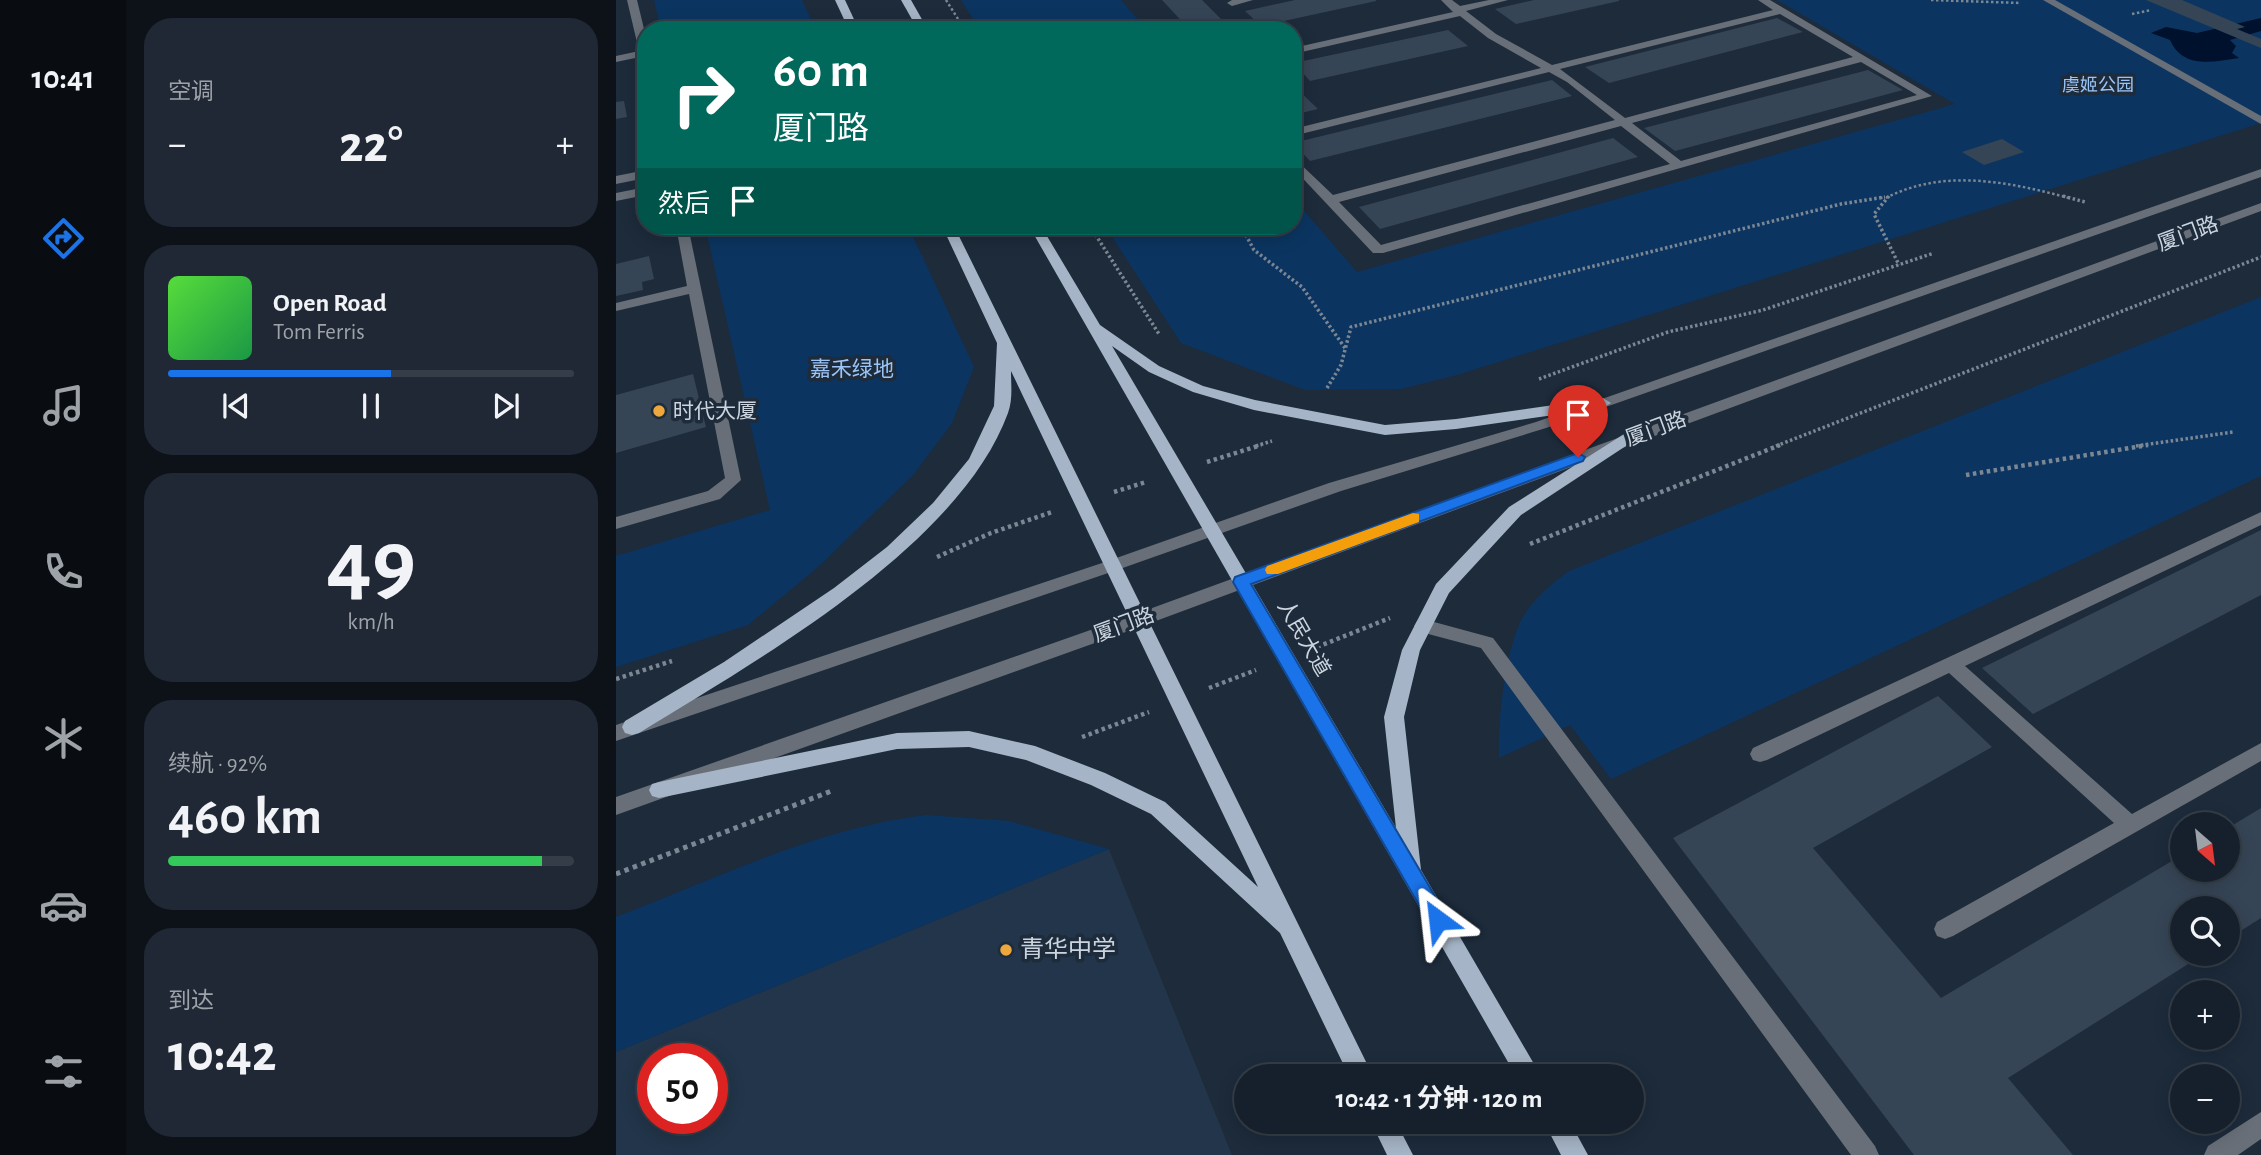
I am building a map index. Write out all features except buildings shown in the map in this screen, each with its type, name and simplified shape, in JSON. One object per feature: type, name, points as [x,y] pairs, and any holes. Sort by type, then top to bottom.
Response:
[{"type":"main road","points":[[840,0],[850,21]]},
{"type":"main road","points":[[906,0],[918,21]]},
{"type":"main road","points":[[952,235],[1355,1064]]},
{"type":"main road","name":"人民大道","points":[[1040,235],[1522,1064]]},
{"type":"main road","points":[[1093,325],[1154,369],[1198,389],[1254,405],[1385,429],[1456,424],[1603,402]]},
{"type":"main road","points":[[624,730],[785,633],[871,569],[944,501],[978,456],[1001,412],[1003,341]]},
{"type":"main road","points":[[1412,875],[1394,717],[1411,650],[1438,596],[1515,511],[1630,438]]},
{"type":"main road","points":[[659,790],[897,741],[969,739],[1028,752],[1098,779],[1158,808],[1291,931]]},
{"type":"main road","points":[[1389,1134],[1399,1155]]},
{"type":"main road","points":[[1563,1134],[1575,1155]]},
{"type":"street","points":[[632,0],[637,22]]},
{"type":"street","points":[[1232,3],[1248,0]]},
{"type":"street","points":[[1306,35],[1503,0]]},
{"type":"street","points":[[1302,170],[1378,250],[1926,96],[1763,0]]},
{"type":"street","points":[[2052,2],[2261,121]]},
{"type":"street","points":[[1302,49],[1454,7]]},
{"type":"street","points":[[1454,7],[1492,36],[1552,68],[1678,165]]},
{"type":"street","points":[[1302,131],[1781,11]]},
{"type":"street","points":[[616,59],[637,58]]},
{"type":"street","points":[[1330,200],[1862,58]]},
{"type":"street","name":"厦门路","points":[[624,730],[1111,566],[1335,487],[1603,402],[2261,173]]},
{"type":"street","points":[[616,180],[637,176]]},
{"type":"street","points":[[616,197],[637,193]]},
{"type":"street","name":"厦门路","points":[[616,806],[1139,620],[2261,207]]},
{"type":"street","points":[[616,523],[714,495],[733,480],[684,235]]},
{"type":"street","points":[[616,307],[695,288]]},
{"type":"street","points":[[1760,754],[2261,518]]},
{"type":"street","points":[[1423,626],[1487,643],[1866,1155]]},
{"type":"street","points":[[1951,664],[2130,825]]},
{"type":"street","points":[[1945,929],[2261,751]]},
{"type":"street","points":[[2217,1155],[2261,1125]]},
{"type":"path","points":[[946,0],[959,21]]},
{"type":"path","points":[[1931,0],[2052,2]]},
{"type":"path","points":[[1326,390],[1341,365],[1351,327],[1841,204],[1885,197],[1908,187],[1946,180],[1975,180],[2035,188],[2086,202],[2073,206]]},
{"type":"path","points":[[1885,197],[1874,214],[1899,265]]},
{"type":"path","points":[[1096,235],[1160,335]]},
{"type":"path","points":[[1246,235],[1254,250],[1302,287],[1345,349]]},
{"type":"path","points":[[1530,383],[1668,332],[1763,310],[1936,252]]},
{"type":"path","points":[[1524,546],[1806,436],[1923,386],[2261,257]]},
{"type":"path","points":[[1966,475],[2049,459],[2233,432]]},
{"type":"path","points":[[1075,740],[1419,607],[1438,596]]},
{"type":"path","points":[[616,874],[838,789]]},
{"type":"shaded area","points":[[2261,18],[2261,31],[2230,40],[2236,46],[2232,53],[2239,58],[2219,61],[2199,61],[2182,56],[2170,40],[2151,33],[2166,27],[2197,33]]},
{"type":"shaded area","name":"青华中学","points":[[1109,849],[1232,1155],[616,1155],[616,1052],[637,1043],[637,1134],[728,1134],[728,1043],[638,1043]]},
{"type":"green space","points":[[654,0],[802,0],[812,21],[659,21]]},
{"type":"green space","points":[[961,0],[1121,0],[1139,21],[974,21]]},
{"type":"green space","name":"虞姬公园","points":[[1777,0],[2261,0],[2261,123],[1457,375],[1401,389],[1305,390],[1181,343],[1111,235],[1302,235],[1302,208],[1357,272],[1955,104]]},
{"type":"green space","name":"嘉禾绿地","points":[[707,235],[912,235],[974,367],[952,423],[913,475],[818,567],[748,625],[616,667],[616,556],[770,510]]},
{"type":"green space","points":[[2261,297],[2261,476],[1611,779],[1570,725],[1499,758],[1503,690],[1509,655],[1519,625],[1534,602],[1569,571]]},
{"type":"green space","points":[[926,815],[1009,821],[1109,849],[616,1052],[616,917],[768,856],[846,831]]},
{"type":"slow traffic","points":[[1272,570],[1413,518]]},
{"type":"place","name":"时代大厦","points":[[659,411]]},
{"type":"place","name":"青华中学","points":[[1006,950]]},
{"type":"route","points":[[1438,920],[1241,582],[1578,457]]}]
